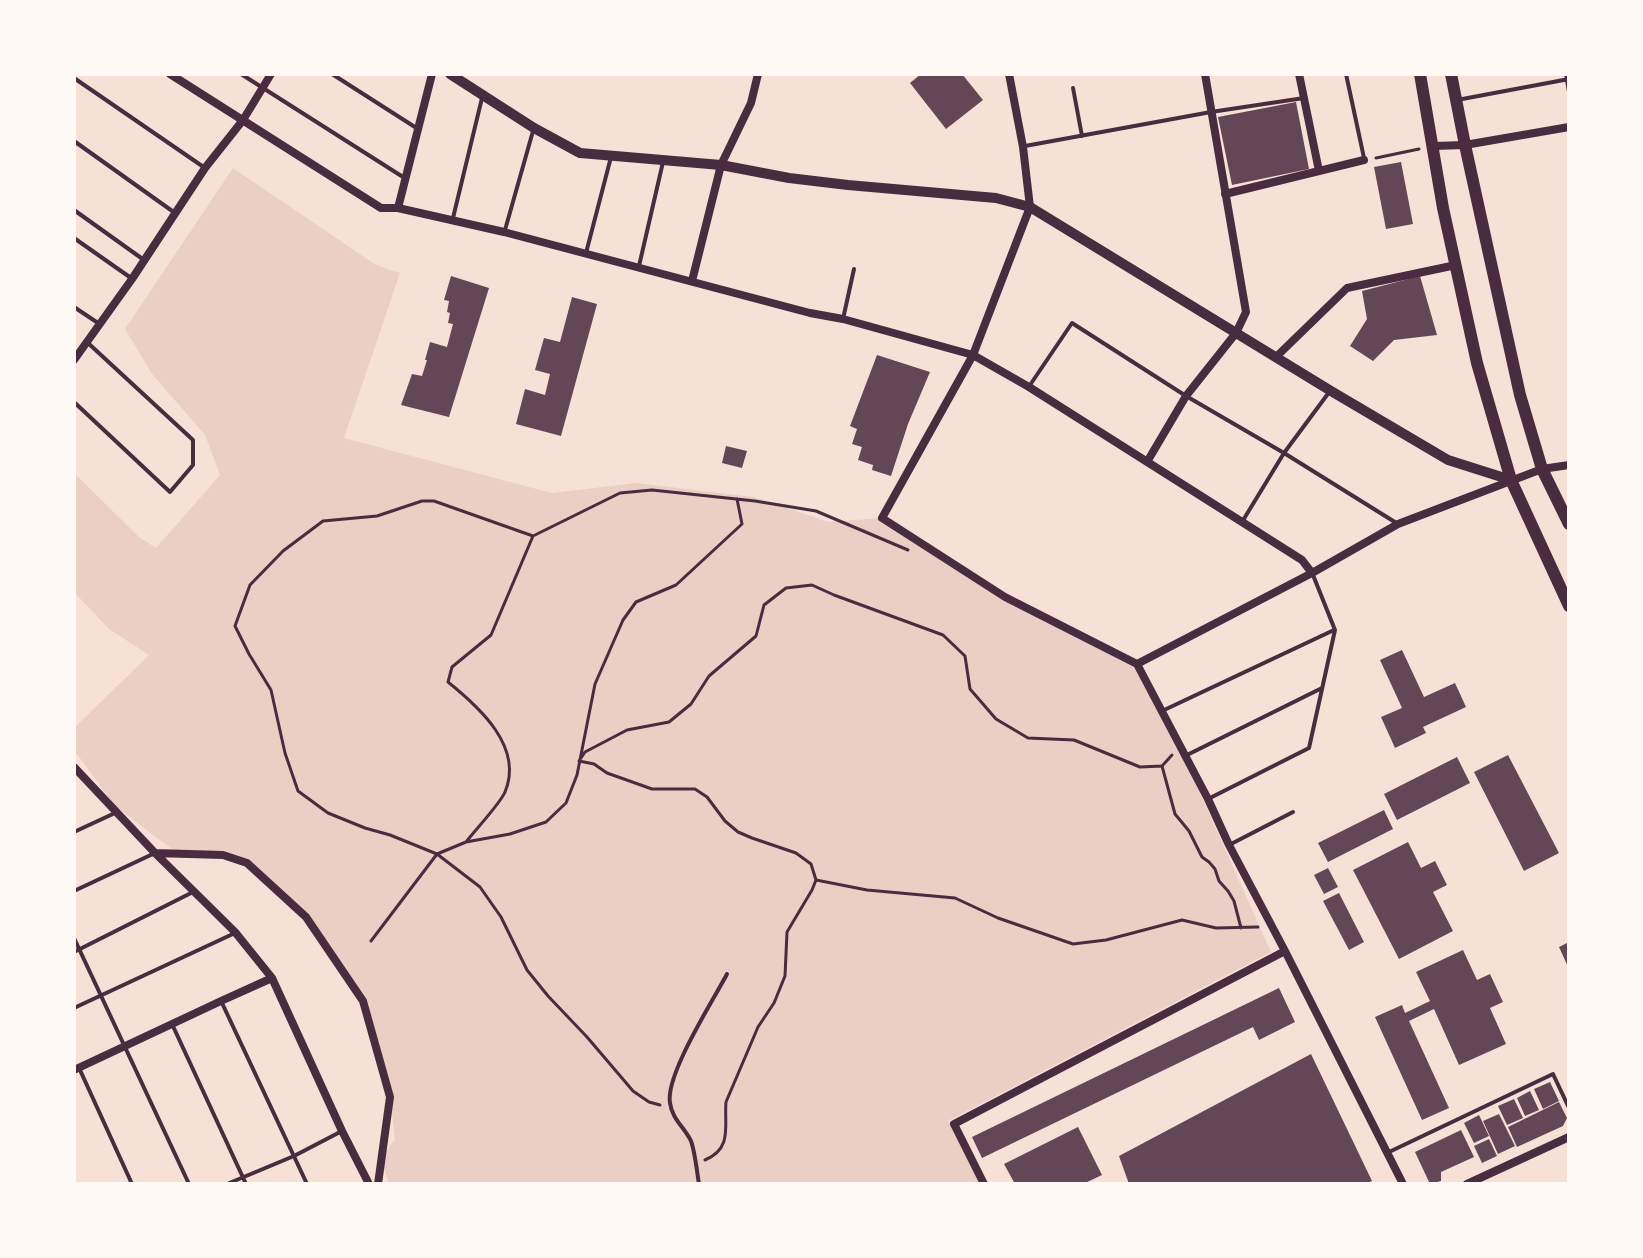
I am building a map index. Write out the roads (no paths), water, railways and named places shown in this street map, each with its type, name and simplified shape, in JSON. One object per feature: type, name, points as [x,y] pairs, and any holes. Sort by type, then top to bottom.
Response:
[{"type":"main road","points":[[1420,74],[1443,208],[1477,363],[1511,480],[1569,606]]},
{"type":"main road","points":[[1451,74],[1520,395],[1542,469],[1569,524]]},
{"type":"street","points":[[170,74],[381,208],[398,208],[504,232],[973,355],[1029,387],[1302,560],[1312,573]]},
{"type":"street","points":[[74,360],[205,168],[243,120],[271,74]]},
{"type":"street","points":[[398,208],[432,74]]},
{"type":"street","points":[[450,74],[534,128],[580,153],[721,165],[789,178],[996,198],[1030,207],[1448,460],[1511,480]]},
{"type":"street","points":[[692,281],[721,165],[751,103],[758,74]]},
{"type":"street","points":[[1009,74],[1023,147],[1030,207],[973,355],[882,518],[1005,597],[1137,664],[1403,1184]]},
{"type":"street","points":[[1147,462],[1186,396],[1236,333],[1246,312],[1205,74]]},
{"type":"street","points":[[1299,74],[1319,171]]},
{"type":"street","points":[[1434,146],[1465,145],[1569,127]]},
{"type":"street","points":[[1225,194],[1364,160]]},
{"type":"street","points":[[1276,357],[1347,288],[1456,265]]},
{"type":"street","points":[[1137,664],[1312,573],[1398,524],[1542,469],[1569,465]]},
{"type":"street","points":[[74,767],[235,932],[272,978],[369,1184]]},
{"type":"street","points":[[155,853],[223,855],[247,863],[306,917],[355,989],[363,1001],[390,1097],[378,1184]]},
{"type":"street","points":[[984,1184],[954,1124],[1285,951]]},
{"type":"street","points":[[76,1069],[272,978]]},
{"type":"street","points":[[1467,1184],[1569,1137]]},
{"type":"lane","points":[[241,74],[405,179]]},
{"type":"lane","points":[[332,74],[418,129]]},
{"type":"lane","points":[[1346,74],[1364,160]]},
{"type":"lane","points":[[74,78],[205,168]]},
{"type":"lane","points":[[1456,100],[1567,78],[1569,92]]},
{"type":"lane","points":[[1073,88],[1082,136]]},
{"type":"lane","points":[[453,221],[483,96]]},
{"type":"lane","points":[[1023,147],[1304,98]]},
{"type":"lane","points":[[504,232],[534,128]]},
{"type":"lane","points":[[74,141],[175,213]]},
{"type":"lane","points":[[586,254],[612,155]]},
{"type":"lane","points":[[639,269],[664,160]]},
{"type":"lane","points":[[74,210],[144,260]]},
{"type":"lane","points":[[74,238],[132,279]]},
{"type":"lane","points":[[843,319],[854,269]]},
{"type":"lane","points":[[74,307],[100,324]]},
{"type":"lane","points":[[1029,387],[1072,323],[1398,524]]},
{"type":"lane","points":[[74,402],[170,492],[193,465],[193,440],[86,341]]},
{"type":"lane","points":[[1242,522],[1284,453],[1331,391]]},
{"type":"lane","points":[[1208,799],[1309,748],[1335,630],[1312,573]]},
{"type":"lane","points":[[1162,711],[1335,630]]},
{"type":"lane","points":[[1185,756],[1322,688]]},
{"type":"lane","points":[[74,832],[116,812]]},
{"type":"lane","points":[[1229,845],[1293,812]]},
{"type":"lane","points":[[74,891],[155,853]]},
{"type":"lane","points":[[77,951],[193,892]]},
{"type":"lane","points":[[74,1008],[235,932]]},
{"type":"lane","points":[[74,938],[77,951],[189,1184]]},
{"type":"lane","points":[[699,1184],[691,1141],[676,1120],[670,1103],[670,1090],[676,1068],[727,974]]},
{"type":"lane","points":[[221,1001],[307,1184]]},
{"type":"lane","points":[[172,1024],[246,1184]]},
{"type":"lane","points":[[76,1069],[132,1184]]},
{"type":"lane","points":[[1387,1153],[1553,1074],[1569,1108]]},
{"type":"lane","points":[[227,1184],[294,1156],[342,1131]]}]
